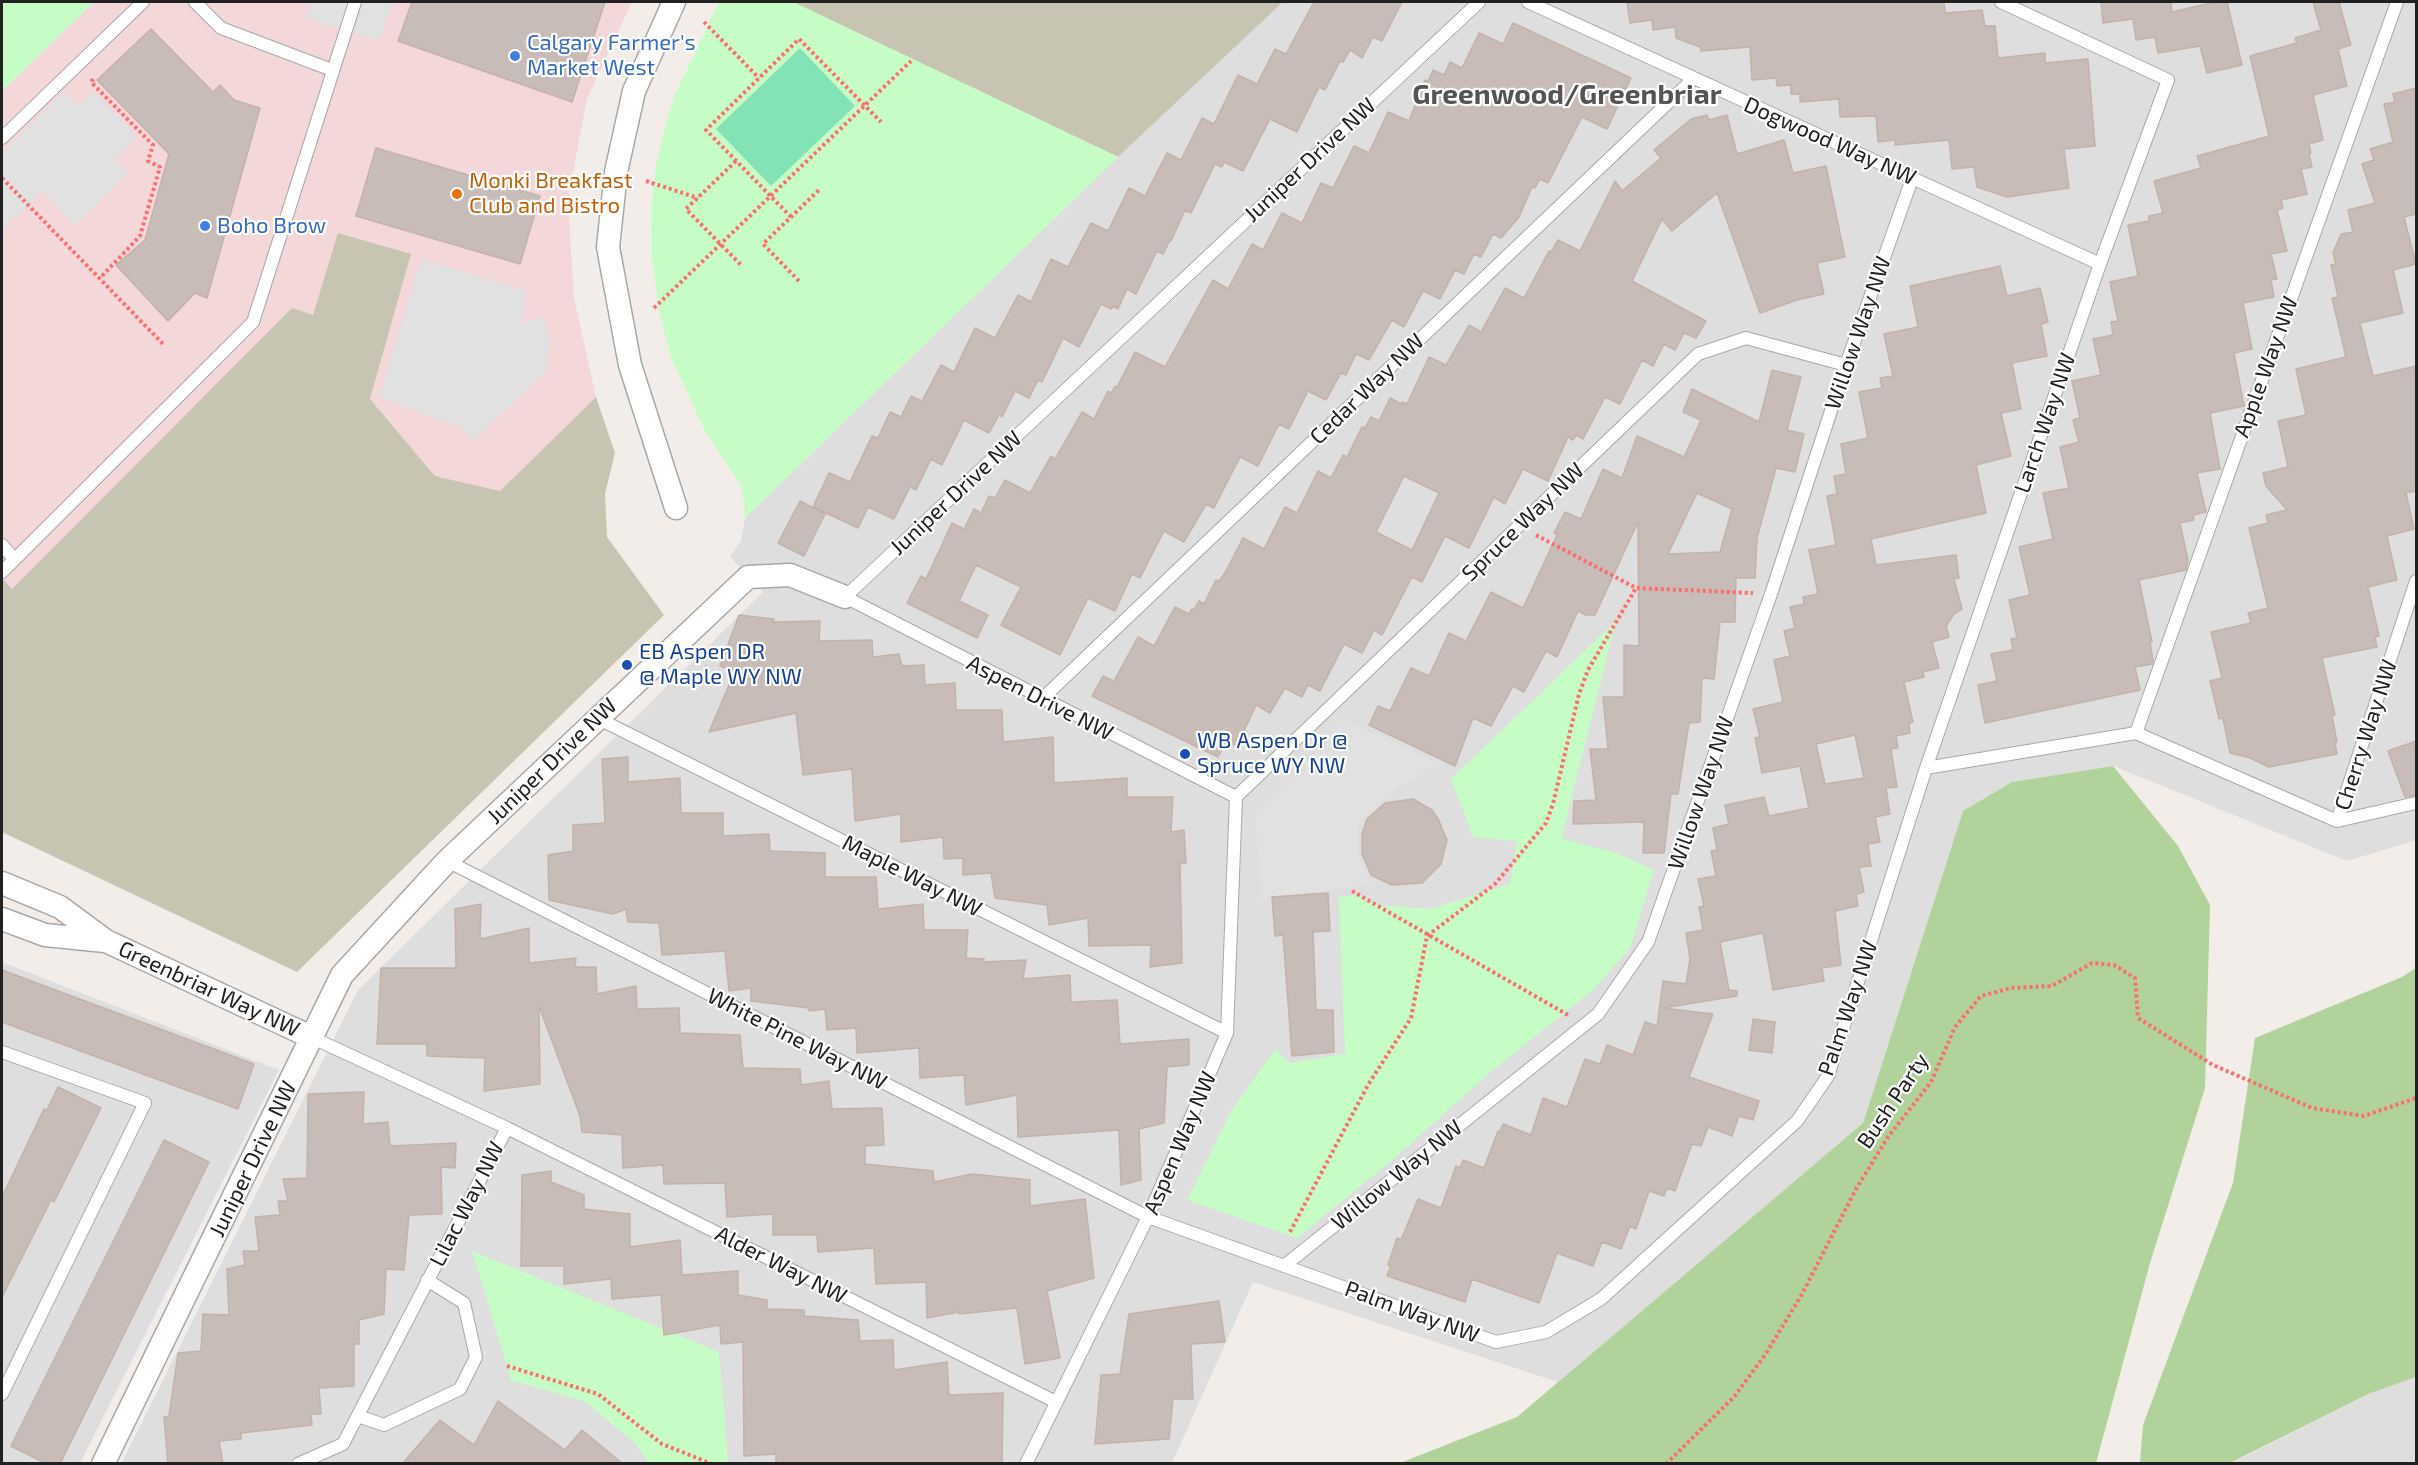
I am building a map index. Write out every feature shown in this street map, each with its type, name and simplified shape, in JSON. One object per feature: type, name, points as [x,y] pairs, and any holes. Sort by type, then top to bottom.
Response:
[{"type":"street","points":[[674,2],[634,92],[616,172],[608,247],[630,365],[676,508]]},
{"type":"street","name":"Juniper Drive NW","points":[[103,1464],[342,975],[447,861],[748,577],[790,575],[845,597]]},
{"type":"street","name":"Greenbriar Way NW","points":[[2,883],[60,908],[106,941],[313,1038]]},
{"type":"street","name":"Greenbriar Way NW","points":[[2,919],[45,935],[106,941]]},
{"type":"lane","points":[[2,138],[143,2]]},
{"type":"lane","points":[[195,2],[221,28],[332,70]]},
{"type":"lane","points":[[2,572],[253,322],[355,2]]},
{"type":"lane","name":"Juniper Drive NW","points":[[845,597],[1479,2]]},
{"type":"lane","name":"Dogwood Way NW","points":[[1528,2],[2100,264]]},
{"type":"lane","name":"Larch Way NW","points":[[1926,768],[2100,264],[2168,80],[2001,2]]},
{"type":"lane","name":"Apple Way NW","points":[[2136,733],[2397,2]]},
{"type":"lane","name":"Cedar Way NW","points":[[1042,699],[1693,79]]},
{"type":"lane","name":"Willow Way NW","points":[[1284,1266],[1599,1014],[1648,942],[1771,594],[1846,364],[1912,179]]},
{"type":"lane","name":"Spruce Way NW","points":[[1236,798],[1698,354],[1746,338],[1846,364]]},
{"type":"lane","points":[[2,545],[14,559]]},
{"type":"lane","name":"Cherry Way NW","points":[[2337,821],[2416,581]]},
{"type":"lane","name":"Aspen Drive NW","points":[[845,597],[1236,798]]},
{"type":"lane","name":"Maple Way NW","points":[[597,718],[1227,1033]]},
{"type":"lane","points":[[1926,768],[2136,733],[2337,821],[2416,803]]},
{"type":"lane","name":"Palm Way NW","points":[[1148,1217],[1496,1342],[1546,1332],[1601,1299],[1797,1121],[1828,1076],[1926,768]]},
{"type":"lane","name":"Aspen Way NW","points":[[1026,1464],[1148,1217],[1227,1033],[1236,798]]},
{"type":"lane","name":"White Pine Way NW","points":[[447,861],[1148,1217]]},
{"type":"lane","name":"Alder Way NW","points":[[313,1038],[507,1128],[1056,1402]]},
{"type":"lane","points":[[2,1052],[145,1103],[2,1394]]},
{"type":"lane","name":"Lilac Way NW","points":[[298,1464],[343,1444],[507,1128]]},
{"type":"lane","name":"Lilac Way NW","points":[[358,1416],[384,1425],[460,1389],[471,1368],[476,1357],[464,1303],[428,1280]]},
{"type":"path","points":[[704,22],[759,78]]},
{"type":"path","points":[[791,217],[706,130],[800,39],[881,123]]},
{"type":"path","points":[[654,308],[911,61]]},
{"type":"path","points":[[99,74],[91,82],[153,145],[148,161],[160,167],[140,236],[100,278]]},
{"type":"path","points":[[736,160],[687,209],[742,266]]},
{"type":"path","points":[[2,178],[164,345]]},
{"type":"path","points":[[646,181],[698,198]]},
{"type":"path","points":[[799,281],[763,244],[820,189]]},
{"type":"path","points":[[1519,526],[1636,588],[1771,594]]},
{"type":"path","points":[[1290,1232],[1368,1085],[1411,1018],[1427,936],[1495,884],[1546,823],[1588,670],[1636,588]]},
{"type":"path","points":[[1352,891],[1427,936],[1550,1003],[1583,1026]]},
{"type":"path","name":"Bush Party","points":[[1666,1464],[1734,1396],[1765,1355],[1801,1296],[1856,1189],[1888,1137],[1931,1082],[1955,1027],[1981,996],[2011,988],[2052,986],[2091,963],[2115,965],[2135,978],[2138,1018],[2213,1065],[2312,1108],[2364,1116],[2416,1098]]},
{"type":"path","points":[[507,1366],[598,1394],[662,1444],[712,1464]]},
{"type":"shaded area","points":[[94,2],[632,2],[587,99],[568,198],[574,298],[596,397],[500,491],[435,476],[370,399],[411,254],[313,316],[12,589],[2,578],[2,91]]},
{"type":"shaded area","points":[[312,2],[393,2],[379,40],[306,19]]},
{"type":"shaded area","points":[[793,2],[1283,2],[1118,157]]},
{"type":"shaded area","points":[[1283,2],[2416,2],[2416,840],[2347,861],[2113,766],[2012,782],[1963,811],[1863,1123],[1558,1382],[1253,1282],[1172,1463],[121,1464],[358,990],[763,592],[730,557],[741,541],[745,518],[1118,157]]},
{"type":"shaded area","points":[[64,92],[78,106],[93,92],[137,137],[114,159],[128,173],[75,225],[42,191],[2,230],[2,153]]},
{"type":"shaded area","points":[[338,233],[411,254],[370,399],[435,476],[500,491],[596,397],[615,453],[605,494],[607,537],[664,615],[297,972],[2,832],[2,578],[12,589],[292,308],[313,315]]},
{"type":"shaded area","points":[[421,259],[526,291],[522,323],[543,317],[549,337],[547,370],[474,440],[460,427],[379,397]]},
{"type":"shaded area","points":[[1344,720],[1439,763],[1392,792],[1358,822],[1358,854],[1370,885],[1263,899],[1255,818]]},
{"type":"shaded area","points":[[2,962],[279,1070],[80,1463],[2,1463]]},
{"type":"shaded area","points":[[2416,1377],[2416,1463],[2230,1464],[2368,1394]]},
{"type":"green space","points":[[2,2],[94,2],[2,91]]},
{"type":"green space","points":[[719,2],[793,2],[1118,157],[745,518],[740,484],[705,431],[671,357],[659,311],[651,250],[652,202],[656,166],[665,127],[675,95]]},
{"type":"green space","points":[[800,48],[855,106],[771,186],[716,129]]},
{"type":"green space","points":[[1616,621],[1561,838],[1616,853],[1654,870],[1630,948],[1593,990],[1493,1070],[1390,1162],[1297,1238],[1187,1200],[1230,1113],[1275,1049],[1290,1063],[1345,1054],[1339,897],[1359,894],[1377,905],[1430,909],[1510,884],[1517,841],[1473,837],[1451,779]]},
{"type":"green space","points":[[2113,766],[2178,846],[2210,905],[2205,1088],[2150,1263],[2096,1463],[1400,1463],[1517,1417],[1863,1123],[1963,811],[2012,782]]},
{"type":"green space","points":[[2416,968],[2416,1377],[2368,1394],[2230,1463],[2140,1463],[2143,1425],[2233,1183],[2255,1038],[2402,977]]},
{"type":"green space","points":[[472,1251],[719,1352],[728,1463],[649,1463],[636,1444],[584,1401],[511,1380]]},
{"type":"building","name":"Calgary Farmer's Market West","points":[[412,2],[605,2],[572,102],[398,41]]},
{"type":"building","points":[[1314,2],[1402,2],[1382,41],[1373,37],[1362,58],[1350,50],[1343,62],[1340,61],[1325,90],[1319,87],[1297,132],[1270,119],[1243,171],[1224,162],[1222,167],[1215,164],[1191,213],[1185,210],[1163,254],[1157,251],[1136,294],[1127,289],[1118,309],[1113,306],[1111,309],[1101,304],[1079,347],[1063,338],[1042,382],[1038,380],[1029,398],[1015,391],[1002,417],[999,415],[989,433],[964,420],[942,465],[931,459],[916,490],[910,487],[894,519],[868,507],[858,528],[813,507],[829,473],[850,482],[872,436],[878,438],[890,412],[901,417],[911,396],[922,401],[941,365],[954,372],[975,328],[995,338],[1018,295],[1031,302],[1051,259],[1068,267],[1091,223],[1108,231],[1129,188],[1145,196],[1167,153],[1181,160],[1202,118],[1214,124],[1238,75],[1257,84],[1275,49],[1286,54]]},
{"type":"building","points":[[1627,2],[1944,2],[1945,13],[1982,10],[1985,26],[1995,26],[1998,58],[2045,53],[2045,63],[2088,59],[2095,146],[2064,149],[2069,188],[2007,197],[1977,187],[1974,167],[1952,169],[1949,140],[1895,145],[1895,140],[1878,142],[1876,116],[1840,117],[1839,99],[1800,102],[1800,94],[1791,94],[1791,85],[1777,86],[1776,78],[1752,80],[1750,47],[1701,51],[1700,47],[1676,38],[1675,27],[1653,30],[1652,20],[1630,23]]},
{"type":"building","points":[[2101,2],[2171,2],[2172,12],[2215,2],[2227,2],[2242,65],[2207,73],[2200,46],[2158,53],[2155,37],[2136,40],[2133,19],[2103,23]]},
{"type":"building","points":[[2313,2],[2339,2],[2351,45],[2338,49],[2347,86],[2313,95],[2323,140],[2309,144],[2312,167],[2301,169],[2307,194],[2281,200],[2283,208],[2277,210],[2287,251],[2271,254],[2277,279],[2271,280],[2274,297],[2243,303],[2252,349],[2234,353],[2244,406],[2210,413],[2220,469],[2197,473],[2206,512],[2193,515],[2194,520],[2180,523],[2188,560],[2186,570],[2139,580],[2152,642],[2150,642],[2152,664],[2135,667],[2140,690],[1985,723],[1978,685],[1997,681],[1991,654],[2013,650],[2011,639],[2017,638],[2009,600],[2030,595],[2019,547],[2053,539],[2043,493],[2069,488],[2060,447],[2079,442],[2073,420],[2080,418],[2072,381],[2101,375],[2093,339],[2113,335],[2111,322],[2118,321],[2110,282],[2138,276],[2128,225],[2149,221],[2149,216],[2163,213],[2154,181],[2201,168],[2197,156],[2269,136],[2250,56],[2297,43],[2295,38],[2321,30]]},
{"type":"building","points":[[1513,23],[1631,78],[1607,129],[1582,117],[1548,183],[1540,179],[1535,188],[1532,187],[1519,217],[1501,238],[1493,234],[1481,257],[1474,254],[1464,274],[1455,270],[1440,299],[1423,291],[1404,327],[1392,320],[1369,360],[1356,354],[1346,375],[1341,373],[1326,400],[1308,391],[1289,429],[1279,424],[1258,466],[1240,457],[1214,508],[1206,504],[1184,542],[1164,531],[1140,578],[1132,574],[1115,611],[1088,598],[1060,655],[1001,625],[1021,587],[976,565],[959,601],[988,615],[977,638],[907,603],[921,576],[926,579],[952,523],[964,529],[974,509],[981,513],[989,496],[995,498],[1005,480],[1030,493],[1051,456],[1055,459],[1082,412],[1094,419],[1108,391],[1111,393],[1115,386],[1117,387],[1135,352],[1165,367],[1213,280],[1228,289],[1252,244],[1263,250],[1282,213],[1302,223],[1321,183],[1333,188],[1354,146],[1369,153],[1388,112],[1409,121],[1425,80],[1428,81],[1433,70],[1444,75],[1450,62],[1462,68],[1479,33],[1503,44]]},
{"type":"building","points":[[151,29],[213,92],[220,85],[234,100],[260,108],[207,298],[195,293],[168,321],[116,265],[145,240],[169,154],[97,80]]},
{"type":"building","points":[[2416,88],[2416,214],[2404,217],[2416,264],[2393,270],[2403,313],[2360,323],[2373,376],[2416,366],[2416,491],[2406,493],[2414,529],[2387,536],[2397,580],[2368,587],[2379,636],[2375,637],[2377,647],[2322,658],[2335,715],[2332,716],[2337,754],[2269,767],[2250,758],[2230,753],[2223,718],[2219,719],[2210,681],[2222,678],[2211,632],[2251,623],[2248,613],[2268,608],[2249,528],[2268,523],[2266,515],[2287,510],[2266,486],[2263,473],[2288,467],[2278,421],[2306,415],[2296,369],[2346,357],[2332,298],[2338,297],[2331,265],[2336,264],[2333,253],[2341,234],[2353,232],[2348,210],[2375,203],[2362,164],[2374,160],[2370,149],[2393,142],[2384,104],[2395,102],[2393,94]]},
{"type":"building","points":[[1707,115],[1709,120],[1727,115],[1737,154],[1784,140],[1793,173],[1826,166],[1845,257],[1817,263],[1824,294],[1797,300],[1760,313],[1717,193],[1672,231],[1662,219],[1632,281],[1706,321],[1696,338],[1684,333],[1675,350],[1664,344],[1653,366],[1642,360],[1620,404],[1605,397],[1583,439],[1576,435],[1573,440],[1568,437],[1548,481],[1523,469],[1505,504],[1494,497],[1469,548],[1445,536],[1422,582],[1412,577],[1382,635],[1374,630],[1362,653],[1344,644],[1320,691],[1308,685],[1302,697],[1285,688],[1270,713],[1256,705],[1237,746],[1226,741],[1218,757],[1092,696],[1103,676],[1114,681],[1138,637],[1154,646],[1175,607],[1189,614],[1199,601],[1204,604],[1216,580],[1219,581],[1225,573],[1243,538],[1264,549],[1285,507],[1297,513],[1318,471],[1331,478],[1343,455],[1347,457],[1362,427],[1365,428],[1371,417],[1379,421],[1390,398],[1401,404],[1402,402],[1407,404],[1429,357],[1446,365],[1469,325],[1481,332],[1505,288],[1524,298],[1549,251],[1551,252],[1558,240],[1580,251],[1615,181],[1622,191],[1661,158],[1654,150],[1691,119]],"holes":[[[1404,476],[1439,493],[1412,550],[1376,532]]]},
{"type":"building","points":[[376,148],[540,196],[520,264],[356,216]]},
{"type":"building","points":[[2000,266],[2007,296],[2040,288],[2048,322],[2041,324],[2047,356],[2012,363],[2021,409],[2001,413],[2011,456],[1976,465],[1986,513],[1871,539],[1876,565],[1956,555],[1959,578],[1954,579],[1962,609],[1954,614],[1946,626],[1949,637],[1932,642],[1939,668],[1923,672],[1924,677],[1904,682],[1913,722],[1909,723],[1910,733],[1896,736],[1898,748],[1891,749],[1897,787],[1886,788],[1890,814],[1875,817],[1880,842],[1868,844],[1871,866],[1859,867],[1864,892],[1856,894],[1858,906],[1835,911],[1841,965],[1822,968],[1824,981],[1773,990],[1763,933],[1720,942],[1729,990],[1737,991],[1737,996],[1663,1008],[1713,1014],[1689,1077],[1759,1101],[1753,1120],[1739,1116],[1732,1136],[1708,1127],[1701,1146],[1692,1144],[1675,1191],[1667,1188],[1664,1196],[1649,1191],[1636,1229],[1630,1226],[1621,1249],[1602,1242],[1593,1266],[1557,1253],[1539,1303],[1472,1279],[1465,1302],[1387,1276],[1391,1266],[1388,1265],[1397,1238],[1401,1240],[1418,1199],[1441,1208],[1456,1166],[1460,1168],[1463,1160],[1484,1168],[1498,1131],[1500,1132],[1503,1124],[1531,1135],[1543,1098],[1567,1107],[1585,1059],[1600,1064],[1607,1045],[1633,1055],[1645,1022],[1657,1026],[1663,981],[1686,984],[1690,959],[1686,933],[1703,930],[1699,907],[1704,906],[1698,879],[1716,876],[1711,851],[1717,850],[1713,828],[1729,824],[1725,805],[1764,797],[1769,816],[1809,808],[1800,766],[1762,773],[1755,738],[1760,737],[1753,709],[1783,702],[1774,660],[1790,656],[1784,631],[1795,628],[1790,607],[1804,604],[1803,597],[1818,594],[1809,550],[1836,545],[1827,496],[1837,494],[1834,476],[1846,474],[1841,444],[1868,438],[1859,392],[1882,388],[1880,378],[1893,376],[1884,334],[1918,327],[1910,286]],"holes":[[[1855,735],[1864,778],[1825,784],[1816,744]]]},
{"type":"building","points":[[1772,370],[1801,377],[1787,430],[1804,434],[1795,472],[1776,468],[1757,538],[1755,578],[1736,578],[1735,622],[1720,622],[1714,679],[1702,678],[1700,722],[1689,723],[1678,794],[1671,794],[1664,853],[1643,853],[1644,822],[1573,824],[1574,801],[1596,800],[1590,749],[1608,749],[1603,697],[1624,697],[1624,645],[1639,646],[1638,522],[1595,615],[1586,615],[1578,611],[1557,657],[1546,651],[1524,692],[1513,686],[1491,726],[1473,718],[1455,766],[1369,725],[1378,706],[1390,711],[1411,668],[1429,676],[1449,633],[1466,641],[1491,592],[1523,608],[1557,535],[1554,533],[1565,512],[1581,519],[1603,469],[1622,478],[1637,436],[1684,457],[1701,420],[1683,412],[1692,389],[1759,422]],"holes":[[[1697,493],[1732,509],[1720,552],[1668,554]]]},
{"type":"building","points":[[800,501],[825,514],[804,556],[778,543]]},
{"type":"building","points":[[739,615],[774,619],[773,622],[820,621],[819,641],[872,640],[873,657],[899,654],[902,666],[924,665],[925,685],[955,683],[956,710],[1002,710],[1003,742],[1053,737],[1054,783],[1127,778],[1127,797],[1173,797],[1171,832],[1184,830],[1186,863],[1180,864],[1182,963],[1150,967],[1151,945],[1089,946],[1088,918],[1049,925],[1047,905],[995,898],[991,873],[963,875],[963,858],[944,859],[943,837],[901,842],[901,814],[855,821],[852,769],[803,775],[796,713],[709,732],[735,671],[720,666]]},
{"type":"building","points":[[2416,741],[2416,795],[2405,797],[2388,751]]},
{"type":"building","points":[[628,757],[628,782],[680,778],[681,813],[723,813],[723,836],[769,834],[770,851],[825,853],[825,877],[876,877],[878,909],[923,904],[924,930],[968,930],[966,958],[984,959],[984,962],[1026,960],[1023,979],[1070,975],[1071,1002],[1117,1000],[1120,1044],[1189,1039],[1189,1065],[1167,1067],[1164,1123],[1139,1129],[1141,1180],[1121,1185],[1119,1130],[1018,1137],[1017,1095],[966,1105],[964,1075],[920,1078],[919,1048],[857,1053],[856,1028],[827,1030],[825,1009],[809,1011],[809,1008],[751,1001],[751,988],[729,991],[725,951],[662,955],[659,923],[628,922],[626,909],[613,914],[549,900],[548,855],[573,851],[573,825],[605,823],[602,759]]},
{"type":"building","points":[[1413,799],[1432,810],[1447,840],[1441,864],[1422,883],[1392,885],[1371,875],[1362,854],[1362,834],[1367,819],[1385,803]]},
{"type":"building","points":[[1328,893],[1330,931],[1313,932],[1316,1010],[1333,1010],[1334,1052],[1292,1056],[1283,935],[1275,936],[1272,897]]},
{"type":"building","points":[[481,904],[480,939],[529,928],[529,963],[576,958],[575,967],[596,967],[597,994],[636,986],[637,1009],[679,1008],[680,1033],[740,1035],[743,1068],[800,1069],[801,1085],[829,1081],[832,1109],[882,1108],[884,1145],[865,1146],[865,1164],[933,1171],[934,1182],[972,1174],[1030,1180],[1030,1206],[1085,1199],[1094,1278],[1047,1291],[1060,1358],[1025,1364],[1017,1308],[959,1314],[959,1312],[927,1318],[926,1282],[876,1284],[874,1248],[818,1252],[817,1235],[773,1235],[773,1214],[727,1217],[725,1183],[664,1184],[663,1165],[623,1168],[622,1135],[582,1132],[580,1116],[539,1006],[540,1084],[484,1091],[485,1058],[427,1056],[427,1044],[377,1044],[381,968],[456,968],[455,909]]},
{"type":"building","points":[[2,970],[254,1064],[238,1109],[2,1022]]},
{"type":"building","points":[[1753,1019],[1775,1022],[1772,1053],[1749,1050]]},
{"type":"building","points":[[58,1087],[101,1108],[54,1202],[51,1200],[2,1297],[2,1197],[44,1109],[47,1110]]},
{"type":"building","points":[[364,1092],[363,1124],[388,1122],[390,1146],[456,1143],[455,1168],[441,1167],[442,1214],[409,1215],[404,1270],[386,1269],[384,1314],[359,1320],[359,1344],[354,1344],[354,1386],[319,1388],[321,1414],[311,1414],[312,1425],[241,1433],[241,1439],[219,1441],[223,1464],[168,1464],[164,1417],[169,1416],[178,1353],[201,1351],[203,1314],[229,1315],[227,1269],[245,1265],[243,1251],[259,1251],[255,1217],[280,1215],[278,1201],[288,1201],[283,1179],[307,1178],[308,1094]]},
{"type":"building","points":[[164,1140],[209,1162],[60,1464],[47,1464],[11,1446]]},
{"type":"building","points":[[551,1171],[551,1182],[584,1195],[584,1209],[630,1214],[630,1247],[680,1240],[682,1275],[738,1271],[738,1295],[767,1300],[767,1309],[804,1310],[804,1316],[858,1320],[860,1341],[893,1340],[894,1370],[947,1362],[949,1395],[1003,1393],[1002,1464],[776,1464],[776,1454],[744,1456],[743,1342],[721,1344],[720,1325],[664,1335],[661,1295],[612,1299],[611,1279],[564,1284],[564,1266],[521,1266],[522,1175]]},
{"type":"building","points":[[1219,1301],[1225,1342],[1191,1344],[1193,1399],[1173,1399],[1169,1439],[1095,1444],[1101,1375],[1120,1374],[1129,1314]]},
{"type":"building","points":[[498,1401],[565,1450],[582,1430],[623,1464],[402,1464],[440,1420],[474,1445]]},
{"type":"place","name":"Calgary Farmer's Market West","points":[[515,56]]},
{"type":"place","name":"Monki Breakfast Club and Bistro","points":[[457,194]]},
{"type":"place","name":"Boho Brow","points":[[205,226]]},
{"type":"place","name":"EB Aspen DR @ Maple WY NW","points":[[627,665]]},
{"type":"place","name":"WB Aspen Dr @ Spruce WY NW","points":[[1185,754]]},
{"type":"district","name":"Greenwood/Greenbriar","points":[[1567,95]]}]
